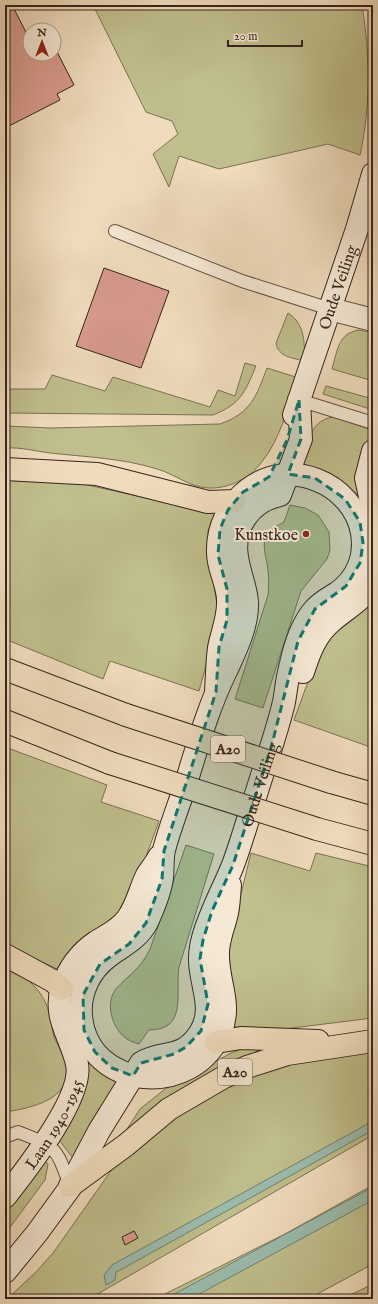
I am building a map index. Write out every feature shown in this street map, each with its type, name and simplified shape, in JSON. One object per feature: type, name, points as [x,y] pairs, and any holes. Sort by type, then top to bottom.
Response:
[{"type":"highway","points":[[5,470],[97,474],[208,502],[235,501]]},
{"type":"highway","name":"A20","points":[[5,669],[126,715],[331,782],[373,794]]},
{"type":"highway","points":[[5,722],[110,763],[317,829],[373,844]]},
{"type":"highway","points":[[5,955],[53,981],[62,989]]},
{"type":"highway","name":"A20","points":[[216,1042],[241,1038],[368,1042]]},
{"type":"highway","name":"A20","points":[[70,1186],[126,1145],[169,1109],[224,1077],[246,1067],[287,1054],[368,1042]]},
{"type":"main road","name":"Oude Veiling","points":[[237,597],[238,531],[251,510],[264,500],[280,495],[279,476],[287,440],[373,174]]},
{"type":"main road","points":[[330,308],[373,320]]},
{"type":"main road","points":[[373,451],[366,478],[373,508]]},
{"type":"main road","points":[[156,1078],[133,1076],[112,1068],[95,1052],[84,1030],[81,1007],[87,983],[100,964],[127,932],[128,918],[148,875],[164,851],[216,692],[219,647],[227,620],[237,597],[218,555],[220,529],[223,520],[235,501],[244,492],[279,476],[314,478],[331,487],[345,499],[360,522],[363,543],[368,561],[353,579],[340,591],[321,603],[316,623],[333,620],[360,600],[373,583]]},
{"type":"main road","name":"Oude Veiling","points":[[209,961],[219,942],[226,915],[233,865],[284,703],[290,667],[298,641],[316,623]]},
{"type":"main road","name":"Laan 1940-1945","points":[[5,1197],[44,1142],[72,1096],[76,1084],[78,1074],[77,1064],[65,1033],[60,1011],[62,989],[66,978],[78,957],[87,948],[127,932]]},
{"type":"main road","points":[[5,1272],[37,1233],[70,1186],[113,1138],[145,1085],[156,1078],[179,1072],[190,1067],[200,1060],[216,1042],[223,1024],[226,1006],[225,994],[209,961]]},
{"type":"main road","points":[[70,1186],[99,1131],[142,1063],[148,1059],[174,1054],[186,1047],[201,1031],[206,1018],[208,1004],[209,961]]},
{"type":"main road","points":[[62,989],[81,1007]]},
{"type":"lane","points":[[115,231],[242,281],[330,308]]},
{"type":"lane","points":[[299,400],[373,423]]},
{"type":"lane","points":[[5,1137],[18,1132],[44,1142],[59,1154],[70,1186]]},
{"type":"highlighted area","points":[[299,400],[301,439],[288,474],[315,478],[345,499],[360,522],[363,543],[360,563],[346,586],[315,609],[298,641],[271,748],[233,865],[212,911],[203,940],[200,959],[208,1004],[201,1031],[186,1047],[174,1054],[141,1063],[133,1076],[112,1068],[95,1052],[84,1030],[83,995],[100,964],[129,944],[146,923],[162,879],[164,851],[216,692],[219,647],[227,620],[227,589],[218,555],[220,529],[228,510],[243,492],[269,477],[287,440]]},
{"type":"shaded area","points":[[93,5],[362,5],[367,42],[368,99],[364,136],[360,155],[328,144],[219,169],[179,156],[169,187],[153,154],[178,134],[172,121],[146,112]]},
{"type":"shaded area","points":[[288,313],[294,317],[303,334],[304,361],[291,358],[283,354],[277,348],[276,343]]},
{"type":"shaded area","points":[[359,330],[373,333],[373,381],[332,369],[337,350],[343,339],[352,332]]},
{"type":"shaded area","points":[[245,363],[256,366],[245,390],[236,402],[213,415],[5,413],[5,389],[45,389],[52,375],[105,391],[113,377],[210,407],[218,390],[235,396]]},
{"type":"shaded area","points":[[267,368],[299,378],[279,433],[268,454],[250,474],[238,482],[230,485],[216,488],[201,487],[188,483],[164,471],[131,462],[5,448],[5,426],[51,428],[220,424],[239,415],[246,409],[255,396]]},
{"type":"shaded area","points":[[326,386],[373,399],[373,410],[323,394]]},
{"type":"shaded area","points":[[333,417],[372,430],[359,469],[357,496],[355,497],[301,466],[310,435],[318,423]]},
{"type":"shaded area","points":[[5,480],[69,481],[215,513],[208,531],[208,553],[217,604],[217,626],[199,691],[110,661],[103,679],[5,639]]},
{"type":"shaded area","points":[[290,505],[305,508],[318,515],[329,532],[330,550],[327,559],[301,591],[263,708],[235,699],[268,595],[269,583],[268,567],[264,549],[265,538],[271,530],[284,522]]},
{"type":"shaded area","points":[[373,596],[373,748],[294,720],[321,646]]},
{"type":"shaded area","points":[[5,747],[107,785],[101,802],[159,821],[144,862],[120,911],[68,954],[57,969],[5,944]]},
{"type":"shaded area","points":[[186,845],[214,854],[179,967],[178,998],[175,1017],[170,1024],[161,1028],[149,1030],[139,1044],[122,1035],[114,1023],[111,1009],[112,995],[116,989],[139,967],[150,949]]},
{"type":"shaded area","points":[[251,853],[310,871],[316,853],[373,867],[373,1018],[284,1029],[232,1027],[229,943]]},
{"type":"shaded area","points":[[5,965],[34,985],[44,999],[50,1016],[54,1037],[66,1065],[66,1077],[63,1087],[56,1094],[37,1105],[6,1112]]},
{"type":"shaded area","points":[[275,1046],[125,1132],[140,1109],[165,1089],[231,1053],[247,1047]]},
{"type":"shaded area","points":[[373,1050],[373,1135],[89,1299],[7,1299],[36,1272],[53,1253],[113,1168],[166,1121],[232,1081],[279,1065]]},
{"type":"shaded area","points":[[86,1058],[119,1080],[73,1158],[56,1136]]},
{"type":"shaded area","points":[[373,1121],[373,1130],[116,1272],[115,1280],[106,1285],[104,1275],[112,1265]]},
{"type":"shaded area","points":[[44,1160],[48,1164],[45,1180],[5,1234],[5,1209]]},
{"type":"shaded area","points":[[373,1185],[373,1264],[308,1299],[155,1299],[285,1234]]},
{"type":"shaded area","points":[[373,1187],[373,1200],[190,1299],[165,1299]]},
{"type":"shaded area","points":[[373,1284],[373,1299],[342,1299]]},
{"type":"building","points":[[5,5],[12,5],[22,24],[22,62],[62,62],[74,85],[57,94],[60,100],[5,128]]},
{"type":"building","points":[[104,268],[169,291],[141,368],[76,346]]},
{"type":"building","points":[[134,1231],[138,1238],[125,1245],[122,1237]]},
{"type":"place","name":"Kunstkoe","points":[[306,534]]}]
